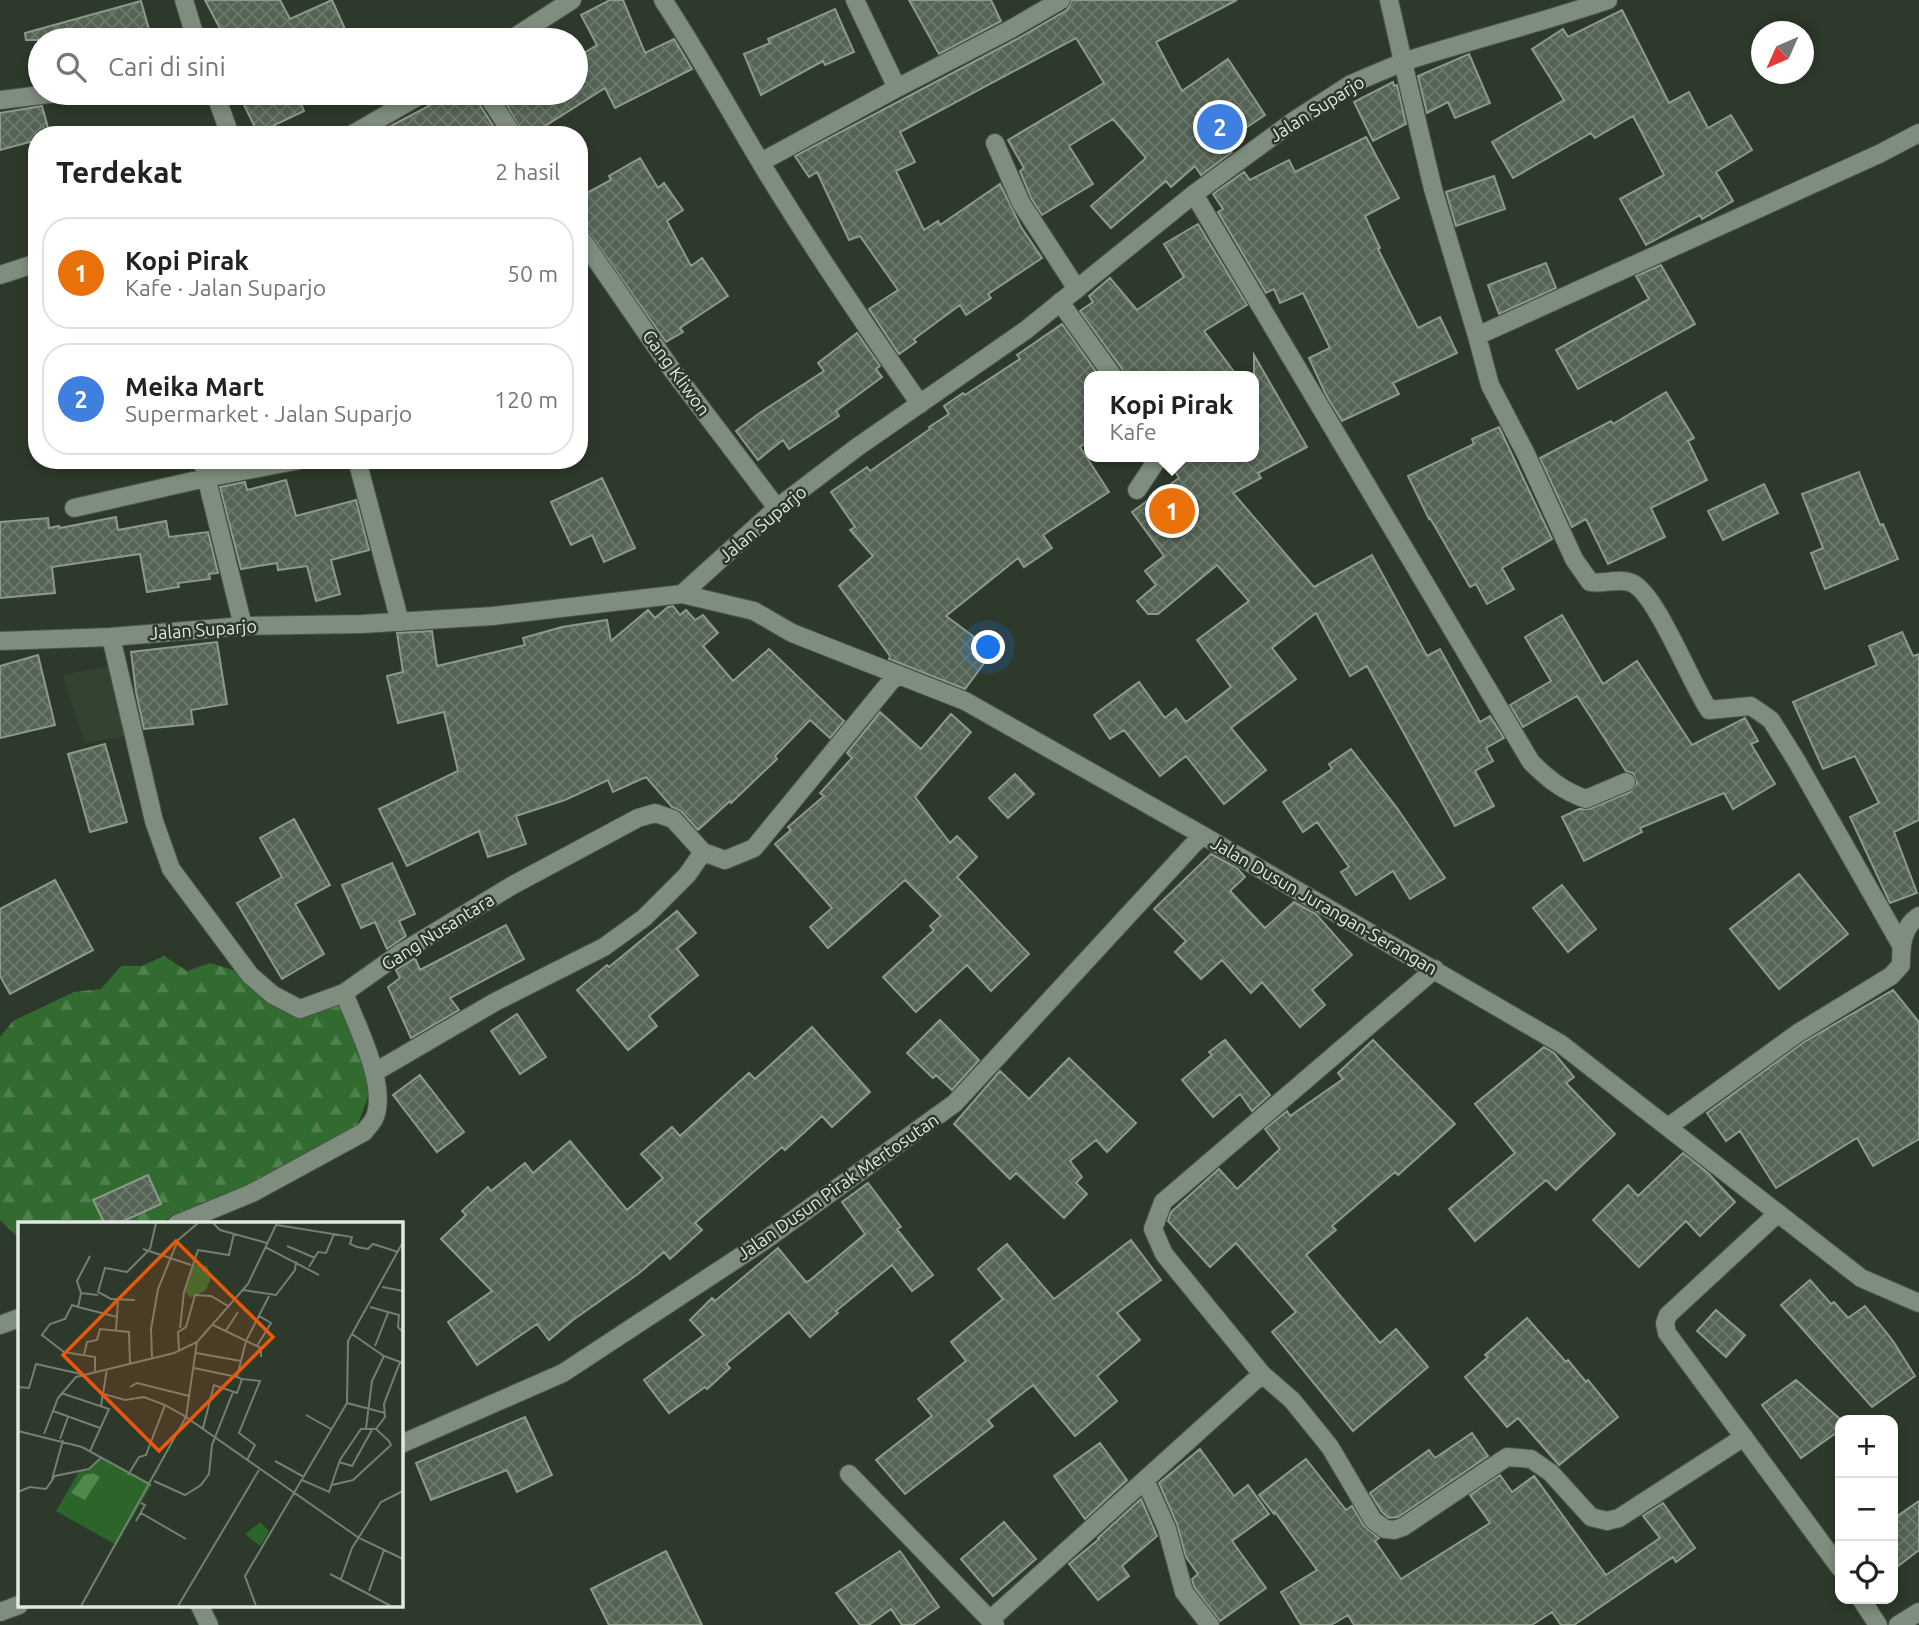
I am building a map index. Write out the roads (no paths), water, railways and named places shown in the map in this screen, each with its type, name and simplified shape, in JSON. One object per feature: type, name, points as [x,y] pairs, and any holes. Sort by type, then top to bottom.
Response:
[{"type":"street","points":[[184,0],[192,28]]},
{"type":"street","points":[[529,28],[572,0]]},
{"type":"street","points":[[663,0],[846,298],[920,404]]},
{"type":"street","points":[[855,0],[897,88]]},
{"type":"street","points":[[761,162],[1061,0]]},
{"type":"street","points":[[1389,0],[1433,189],[1490,386],[1526,454],[1574,559],[1590,582],[1600,584],[1613,580],[1630,582],[1641,588],[1660,617],[1698,694],[1709,710],[1751,706],[1771,720],[1797,760],[1901,945]]},
{"type":"street","name":"Jalan Suparjo","points":[[0,641],[111,637],[243,626],[493,617],[681,594],[778,508],[856,448],[1026,331],[1194,194],[1295,120],[1351,84],[1403,62],[1468,41],[1531,26],[1608,0]]},
{"type":"street","points":[[0,100],[28,97]]},
{"type":"street","points":[[219,105],[227,126]]},
{"type":"street","points":[[367,126],[403,105]]},
{"type":"street","points":[[494,105],[507,126]]},
{"type":"street","points":[[1477,336],[1880,154],[1919,133]]},
{"type":"street","points":[[995,142],[1021,203],[1077,289]]},
{"type":"street","points":[[1194,194],[1531,762],[1550,782],[1586,799],[1626,782]]},
{"type":"street","name":"Gang Kliwon","points":[[588,248],[670,367],[778,508]]},
{"type":"street","points":[[0,275],[28,266]]},
{"type":"street","points":[[1060,302],[1108,371]]},
{"type":"street","points":[[1137,490],[1156,462]]},
{"type":"street","points":[[74,508],[204,469],[243,626]]},
{"type":"street","points":[[359,469],[400,622]]},
{"type":"street","name":"Jalan Dusun Jurangan-Serangan","points":[[681,594],[754,611],[792,633],[965,701],[1202,835],[1561,1044],[1861,1278],[1919,1303]]},
{"type":"street","name":"Gang Nusantara","points":[[111,637],[154,821],[171,869],[250,975],[273,995],[300,1009],[344,993],[399,954],[513,885],[638,818],[655,813],[673,819],[703,852]]},
{"type":"street","points":[[375,1072],[495,1002],[604,947],[644,918],[687,875],[703,852],[725,860],[754,848],[896,676]]},
{"type":"street","name":"Jalan Dusun Pirak Mertosutan","points":[[402,1444],[563,1373],[764,1241],[955,1103],[1202,835]]},
{"type":"street","points":[[1668,1127],[1798,1033],[1891,976],[1901,965],[1901,945],[1912,921],[1919,916]]},
{"type":"street","points":[[1434,969],[1163,1202],[1153,1229],[1164,1254],[1262,1374],[1292,1401],[1330,1447],[1348,1482],[1373,1520],[1385,1529],[1403,1527],[1507,1457],[1531,1459],[1551,1473],[1591,1517],[1608,1521],[1619,1518],[1744,1437]]},
{"type":"street","points":[[182,1222],[252,1193],[364,1132],[374,1118],[377,1103],[375,1072],[344,993]]},
{"type":"street","points":[[1778,1213],[1668,1315],[1665,1323],[1667,1333],[1835,1561]]},
{"type":"street","points":[[0,1325],[18,1318]]},
{"type":"street","points":[[849,1474],[993,1622],[1262,1374]]},
{"type":"street","points":[[1145,1480],[1167,1529],[1180,1583],[1189,1600],[1210,1625]]},
{"type":"street","points":[[1864,1604],[1878,1625]]},
{"type":"street","points":[[0,1612],[18,1605]]},
{"type":"street","points":[[201,1608],[209,1625]]},
{"type":"street","points":[[1898,1625],[1919,1612]]},
{"type":"place","name":"Meika Mart","points":[[1220,127]]},
{"type":"place","name":"Kopi Pirak","points":[[1172,511]]}]
